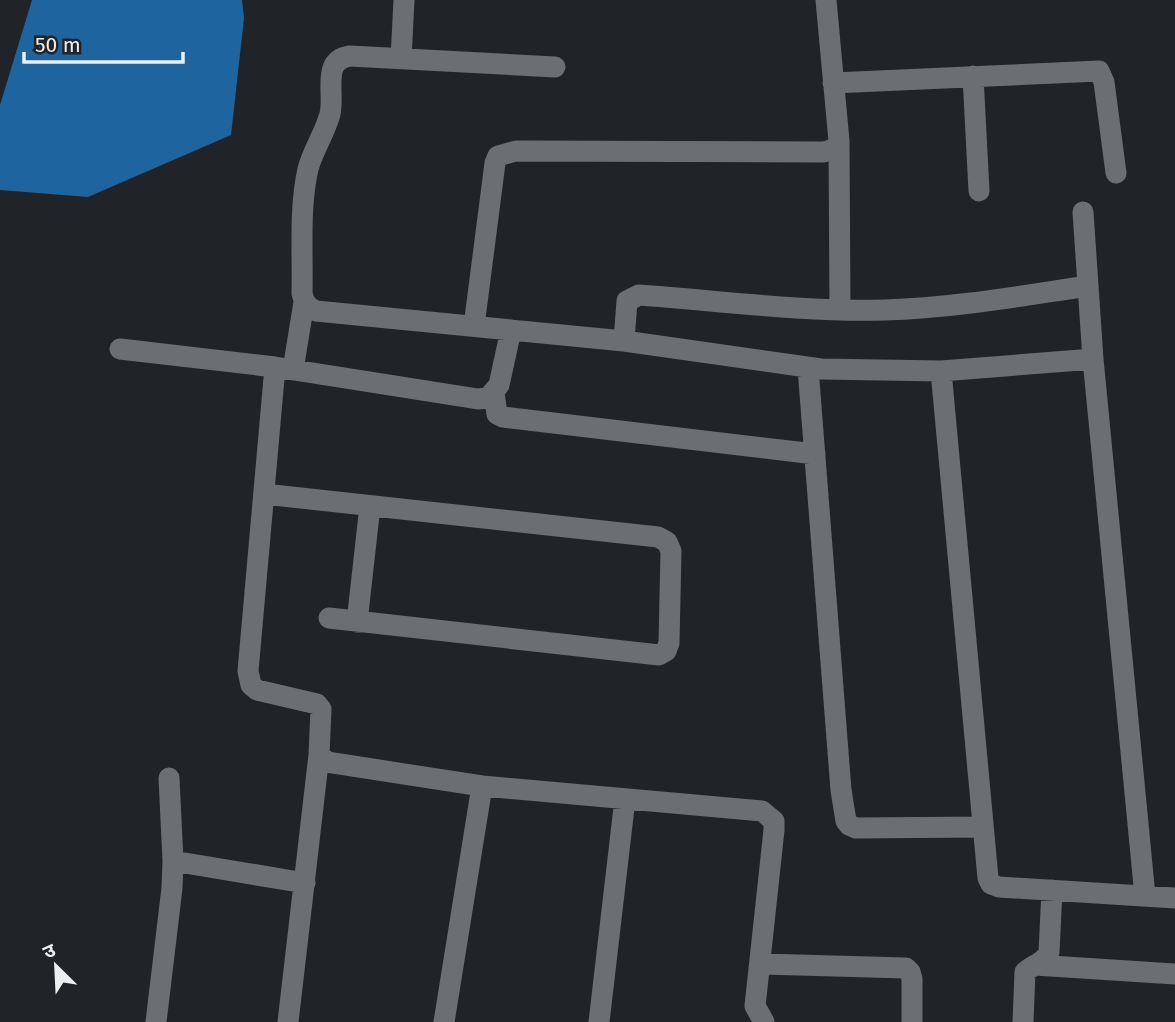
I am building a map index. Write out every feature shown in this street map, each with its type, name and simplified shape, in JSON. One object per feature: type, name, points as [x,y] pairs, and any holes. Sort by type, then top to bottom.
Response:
[{"type":"street","points":[[401,59],[404,0]]},
{"type":"street","points":[[826,0],[839,141],[840,309]]},
{"type":"street","points":[[555,67],[350,56],[341,57],[334,63],[331,72],[330,114],[311,158],[304,189],[302,293],[309,308],[316,311],[624,341],[808,368],[941,371],[1093,359]]},
{"type":"street","points":[[834,83],[1099,71],[1104,82],[1116,173]]},
{"type":"street","points":[[973,76],[979,191]]},
{"type":"street","points":[[474,326],[498,156],[516,151],[823,152],[832,150],[839,141]]},
{"type":"street","points":[[1083,212],[1093,359],[1145,896]]},
{"type":"street","points":[[624,341],[626,301],[639,295],[884,310],[943,307],[1088,286]]},
{"type":"street","points":[[288,1022],[319,755],[321,709],[317,704],[257,690],[248,679],[264,494],[284,368],[304,302]]},
{"type":"street","points":[[120,349],[284,368],[464,397],[488,398],[499,385],[511,330]]},
{"type":"street","points":[[808,368],[841,790],[846,821],[856,828],[983,827]]},
{"type":"street","points":[[941,371],[988,878],[991,884],[999,887],[1175,898]]},
{"type":"street","points":[[494,393],[497,414],[503,417],[815,454]]},
{"type":"street","points":[[264,494],[658,537],[667,542],[671,551],[669,643],[666,651],[659,655],[329,618]]},
{"type":"street","points":[[357,622],[370,506]]},
{"type":"street","points":[[319,755],[327,762],[482,786],[762,811],[774,821],[755,1006],[764,1022]]},
{"type":"street","points":[[156,1022],[173,861],[169,778]]},
{"type":"street","points":[[444,1022],[482,786]]},
{"type":"street","points":[[599,1022],[625,799]]},
{"type":"street","points":[[173,861],[305,883]]},
{"type":"street","points":[[1023,1022],[1026,972],[1044,960],[1049,953],[1052,890]]},
{"type":"street","points":[[760,964],[906,968],[912,979],[912,1022]]},
{"type":"street","points":[[1035,965],[1175,974]]},
{"type":"water","points":[[32,0],[242,0],[244,18],[231,135],[88,197],[0,190],[0,105]]}]
